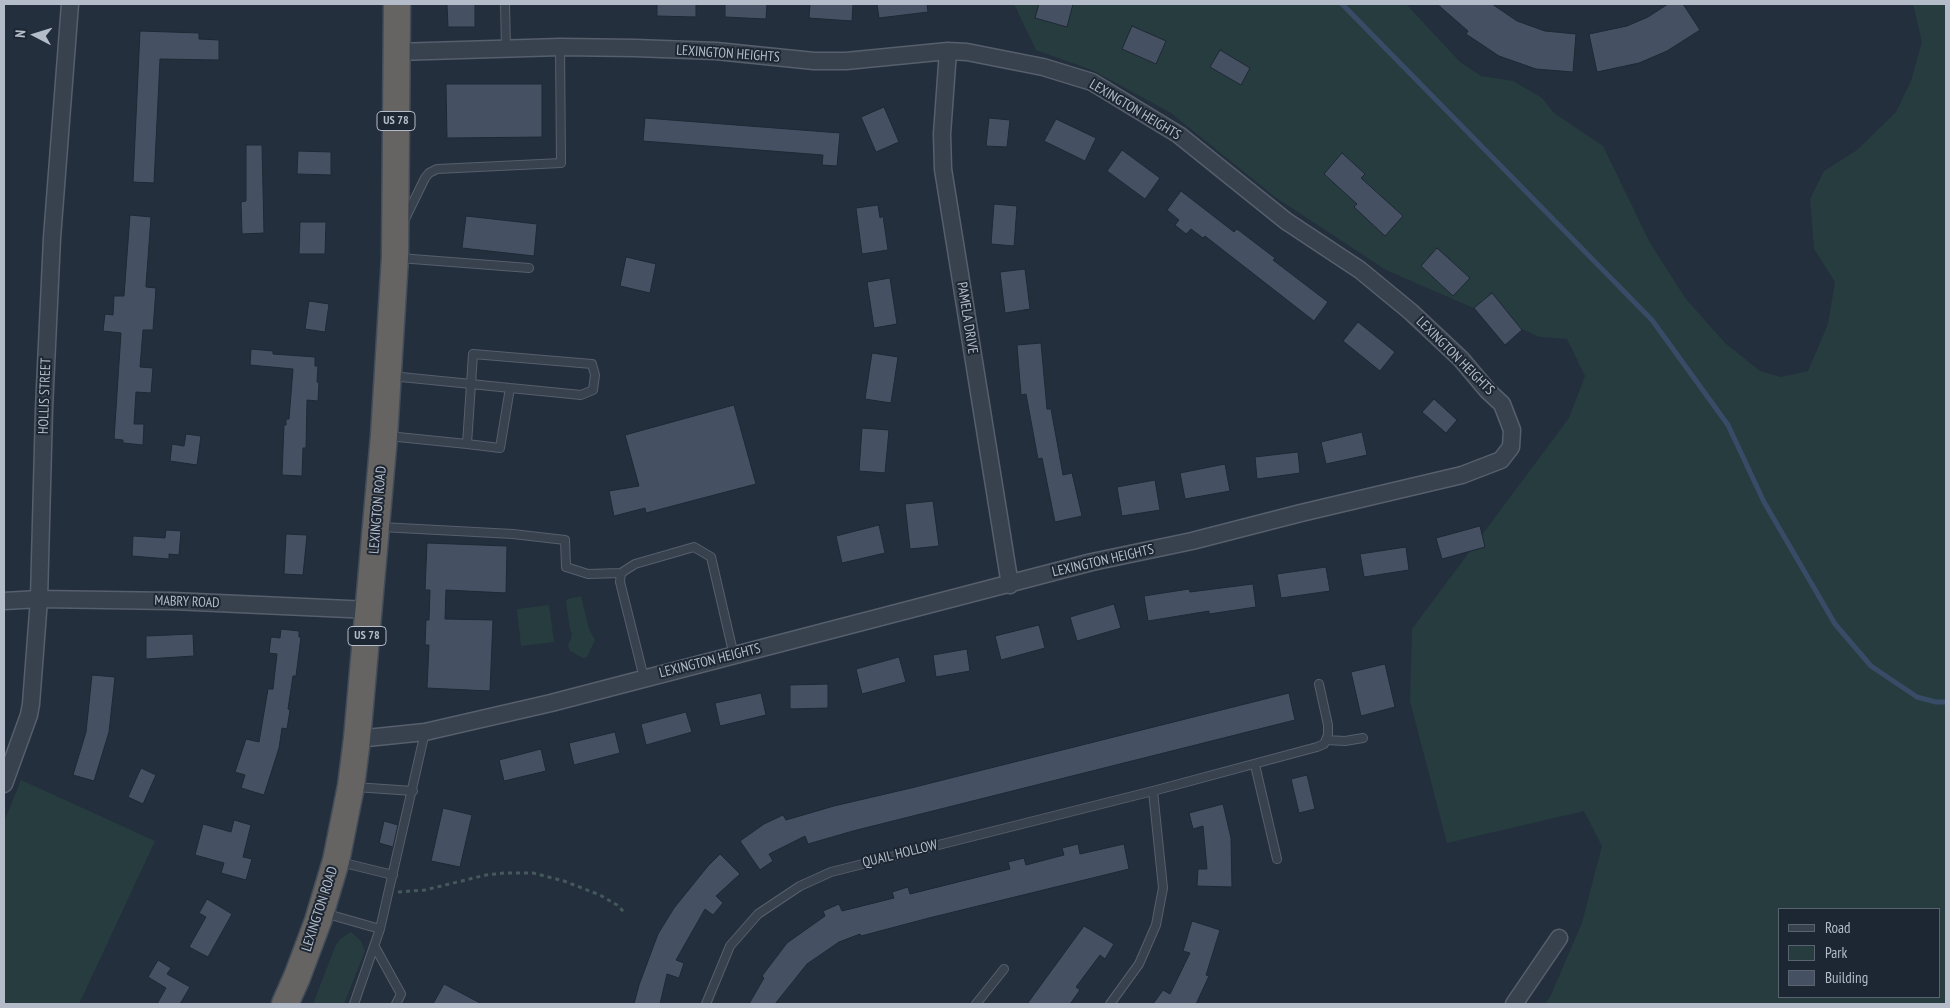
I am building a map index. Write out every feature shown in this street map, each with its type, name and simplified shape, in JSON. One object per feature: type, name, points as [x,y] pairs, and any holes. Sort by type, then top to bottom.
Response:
[{"type":"highway","name":"LEXINGTON ROAD","points":[[285,1004],[297,977],[336,861],[357,739],[384,436],[395,248],[396,4]]},
{"type":"street","name":"HOLLIS STREET","points":[[4,784],[29,714],[40,600],[44,409],[50,276],[70,4]]},
{"type":"street","name":"LEXINGTON HEIGHTS","points":[[357,739],[425,732],[556,702],[1010,585],[1092,562],[1192,541],[1462,475],[1501,460],[1511,448],[1512,430],[1502,404],[1488,391],[1461,359],[1411,312],[1360,270],[1286,221],[1179,134],[1092,82],[1043,67],[967,52],[948,51],[846,61],[814,61],[716,51],[560,48],[396,52]]},
{"type":"street","name":"PAMELA DRIVE","points":[[948,51],[942,134],[943,169],[1010,585]]},
{"type":"street","name":"MABRY ROAD","points":[[4,601],[173,601],[370,610]]},
{"type":"street","points":[[1514,1004],[1559,938]]},
{"type":"lane","points":[[505,4],[506,49]]},
{"type":"lane","points":[[529,268],[395,248],[425,178],[429,173],[437,169],[561,163],[560,48]]},
{"type":"lane","points":[[388,376],[471,384],[581,395],[593,390],[595,375],[592,364],[473,354],[471,384],[467,444]]},
{"type":"lane","points":[[384,436],[500,448],[510,388]]},
{"type":"lane","points":[[376,527],[513,534],[566,540],[566,567],[588,574],[621,573],[635,564],[694,547],[712,557],[734,656]]},
{"type":"lane","points":[[621,573],[620,582],[644,678]]},
{"type":"lane","points":[[1319,684],[1328,726],[1326,740],[1345,741],[1363,738]]},
{"type":"lane","points":[[354,1004],[380,929],[425,732]]},
{"type":"lane","name":"QUAIL HOLLOW","points":[[706,1004],[730,946],[758,914],[800,886],[831,872],[1255,764],[1317,747],[1324,744],[1326,740]]},
{"type":"lane","points":[[1255,764],[1277,859]]},
{"type":"lane","points":[[350,786],[413,791]]},
{"type":"lane","points":[[1110,1004],[1139,964],[1156,924],[1163,888],[1153,791]]},
{"type":"lane","points":[[336,861],[393,875]]},
{"type":"lane","points":[[320,912],[380,929]]},
{"type":"lane","points":[[375,947],[401,994],[396,1004]]},
{"type":"lane","points":[[976,1004],[1004,969]]},
{"type":"path","points":[[389,892],[425,890],[460,880],[505,872],[533,873],[564,881],[600,895],[617,905],[624,912]]},
{"type":"green space","points":[[1014,4],[1406,4],[1460,62],[1481,76],[1513,81],[1542,98],[1554,113],[1603,146],[1650,243],[1686,299],[1725,343],[1760,371],[1781,377],[1808,371],[1828,324],[1835,282],[1814,249],[1810,199],[1824,171],[1857,150],[1896,112],[1911,81],[1922,42],[1913,4],[1946,4],[1946,1004],[1545,1004],[1550,997],[1582,923],[1602,846],[1584,811],[1447,843],[1410,701],[1412,629],[1569,418],[1585,376],[1567,339],[1540,337],[1386,270],[1275,197],[1171,113],[1094,71],[1036,50]]},
{"type":"green space","points":[[581,596],[589,629],[595,640],[587,657],[583,658],[570,651],[568,645],[572,633],[566,601]]},
{"type":"green space","points":[[549,605],[554,642],[521,646],[517,609]]},
{"type":"green space","points":[[21,780],[155,841],[79,1004],[4,1004],[4,822]]},
{"type":"green space","points":[[351,932],[361,941],[365,951],[344,1004],[313,1004],[335,947],[340,939]]},
{"type":"building","points":[[447,4],[475,4],[475,27],[448,27]]},
{"type":"building","points":[[657,4],[696,4],[696,17],[657,16]]},
{"type":"building","points":[[725,4],[767,4],[766,19],[725,17]]},
{"type":"building","points":[[810,4],[853,4],[852,21],[809,18]]},
{"type":"building","points":[[877,4],[927,4],[928,12],[879,18]]},
{"type":"building","points":[[1039,4],[1073,4],[1067,27],[1035,18]]},
{"type":"building","points":[[1437,4],[1492,4],[1517,21],[1545,31],[1576,34],[1573,72],[1536,69],[1499,56],[1466,34],[1468,31]]},
{"type":"building","points":[[1668,4],[1683,4],[1700,30],[1667,51],[1639,63],[1597,72],[1589,34],[1627,26],[1648,17]]},
{"type":"building","points":[[1132,26],[1166,41],[1156,64],[1122,49]]},
{"type":"building","points":[[140,31],[199,33],[199,39],[219,40],[219,60],[160,59],[154,183],[133,182]]},
{"type":"building","points":[[1220,50],[1250,68],[1241,85],[1210,67]]},
{"type":"building","points":[[446,84],[542,84],[542,137],[447,138]]},
{"type":"building","points":[[884,107],[899,142],[876,152],[861,117]]},
{"type":"building","points":[[645,118],[840,133],[837,166],[822,165],[823,155],[643,141]]},
{"type":"building","points":[[989,118],[1010,120],[1007,147],[986,146]]},
{"type":"building","points":[[1056,119],[1096,138],[1085,161],[1044,141]]},
{"type":"building","points":[[246,145],[262,145],[264,233],[242,234],[241,202],[246,201]]},
{"type":"building","points":[[1122,150],[1160,178],[1145,199],[1107,171]]},
{"type":"building","points":[[298,151],[331,152],[331,175],[297,174]]},
{"type":"building","points":[[1342,153],[1365,174],[1361,178],[1403,216],[1385,236],[1354,207],[1357,204],[1324,174]]},
{"type":"building","points":[[1181,191],[1234,232],[1237,229],[1275,258],[1273,260],[1328,302],[1314,321],[1205,236],[1203,238],[1191,229],[1186,234],[1175,225],[1179,220],[1167,210]]},
{"type":"building","points":[[994,204],[1017,206],[1014,246],[991,244]]},
{"type":"building","points":[[878,205],[880,218],[883,216],[888,250],[862,254],[856,208]]},
{"type":"building","points":[[130,215],[151,217],[146,287],[156,288],[153,330],[143,330],[140,367],[153,368],[151,393],[136,392],[134,424],[144,424],[143,445],[123,443],[123,440],[114,439],[121,333],[103,331],[105,314],[113,315],[114,296],[124,296]]},
{"type":"building","points":[[466,216],[537,224],[534,256],[462,248]]},
{"type":"building","points":[[300,222],[326,222],[325,254],[299,254]]},
{"type":"building","points":[[1437,248],[1470,278],[1453,296],[1421,266]]},
{"type":"building","points":[[626,257],[656,264],[650,293],[620,286]]},
{"type":"building","points":[[1025,269],[1030,309],[1005,313],[1000,272]]},
{"type":"building","points":[[890,278],[897,324],[874,328],[867,282]]},
{"type":"building","points":[[1492,293],[1522,330],[1505,345],[1474,308]]},
{"type":"building","points":[[309,301],[329,304],[325,332],[305,329]]},
{"type":"building","points":[[1358,322],[1395,352],[1380,371],[1343,341]]},
{"type":"building","points":[[1041,343],[1047,409],[1051,409],[1063,475],[1072,473],[1082,516],[1055,522],[1042,458],[1038,459],[1026,394],[1021,395],[1017,345]]},
{"type":"building","points":[[251,349],[273,351],[273,354],[315,357],[315,366],[318,366],[318,401],[307,400],[306,448],[303,448],[302,476],[282,475],[284,425],[286,425],[286,419],[289,419],[293,369],[250,365]]},
{"type":"building","points":[[872,353],[898,357],[891,403],[865,399]]},
{"type":"building","points":[[1434,399],[1457,420],[1446,433],[1422,412]]},
{"type":"building","points":[[734,405],[756,484],[646,513],[645,508],[614,516],[609,491],[639,486],[625,435]]},
{"type":"building","points":[[862,428],[889,430],[885,473],[859,471]]},
{"type":"building","points":[[1362,432],[1367,455],[1326,464],[1321,442]]},
{"type":"building","points":[[186,434],[201,436],[197,465],[170,461],[172,444],[184,446]]},
{"type":"building","points":[[1298,452],[1300,473],[1257,479],[1255,457]]},
{"type":"building","points":[[1225,464],[1230,491],[1185,499],[1180,473]]},
{"type":"building","points":[[1155,480],[1160,510],[1122,516],[1117,487]]},
{"type":"building","points":[[933,501],[939,546],[910,549],[905,504]]},
{"type":"building","points":[[879,525],[885,553],[842,563],[836,536]]},
{"type":"building","points":[[1480,526],[1485,547],[1442,559],[1436,538]]},
{"type":"building","points":[[166,530],[181,531],[179,555],[169,554],[169,559],[132,556],[133,536],[165,538]]},
{"type":"building","points":[[286,534],[307,535],[303,575],[284,574]]},
{"type":"building","points":[[427,543],[507,546],[506,593],[446,590],[445,619],[493,620],[490,691],[427,688],[429,645],[425,645],[426,620],[429,620],[430,590],[425,590]]},
{"type":"building","points":[[1406,547],[1409,570],[1364,577],[1360,554]]},
{"type":"building","points":[[1326,567],[1330,591],[1281,598],[1277,574]]},
{"type":"building","points":[[1253,584],[1256,607],[1209,614],[1209,611],[1148,621],[1144,596],[1189,589],[1190,592]]},
{"type":"building","points":[[1114,604],[1121,628],[1077,641],[1070,617]]},
{"type":"building","points":[[1039,625],[1045,648],[1001,660],[995,636]]},
{"type":"building","points":[[281,629],[299,631],[299,637],[301,637],[296,676],[293,676],[287,729],[282,728],[279,748],[264,795],[241,788],[245,775],[235,772],[246,739],[259,742],[268,689],[273,689],[277,654],[269,653],[271,637],[280,638]]},
{"type":"building","points":[[193,634],[194,656],[146,659],[146,636]]},
{"type":"building","points":[[967,649],[970,671],[936,677],[933,655]]},
{"type":"building","points":[[899,657],[906,682],[862,694],[856,669]]},
{"type":"building","points":[[1385,664],[1395,707],[1361,716],[1351,672]]},
{"type":"building","points":[[92,675],[115,677],[109,732],[94,781],[73,775],[86,732]]},
{"type":"building","points":[[828,684],[828,708],[790,709],[790,685]]},
{"type":"building","points":[[761,693],[766,715],[720,726],[715,703]]},
{"type":"building","points":[[1289,693],[1295,720],[808,844],[805,836],[769,854],[773,861],[760,870],[740,841],[764,824],[783,815],[786,820],[834,806]]},
{"type":"building","points":[[686,712],[692,732],[646,745],[641,724]]},
{"type":"building","points":[[615,732],[620,753],[574,765],[569,743]]},
{"type":"building","points":[[541,749],[546,771],[504,781],[499,760]]},
{"type":"building","points":[[141,768],[156,775],[143,804],[128,797]]},
{"type":"building","points":[[1307,775],[1315,809],[1299,813],[1291,779]]},
{"type":"building","points":[[1223,804],[1231,838],[1232,887],[1197,886],[1198,869],[1207,869],[1203,826],[1193,829],[1189,813]]},
{"type":"building","points":[[443,808],[472,815],[460,867],[431,861]]},
{"type":"building","points":[[234,820],[251,825],[243,857],[252,859],[246,880],[221,873],[224,863],[195,855],[203,824],[231,832]]},
{"type":"building","points":[[384,821],[398,825],[393,847],[379,843]]},
{"type":"building","points":[[1078,844],[1080,854],[1124,844],[1129,869],[861,936],[860,934],[839,942],[807,964],[775,1004],[749,1004],[764,978],[762,976],[787,943],[825,916],[823,911],[839,904],[842,911],[894,898],[892,892],[908,887],[910,894],[1010,869],[1008,862],[1024,858],[1026,865],[1064,855],[1062,848]]},
{"type":"building","points":[[720,854],[740,874],[716,896],[723,903],[713,915],[705,909],[676,960],[684,963],[679,978],[667,974],[660,1004],[634,1004],[658,934],[674,908]]},
{"type":"building","points":[[207,899],[232,914],[208,957],[189,947],[206,917],[199,913]]},
{"type":"building","points":[[1192,921],[1220,930],[1206,975],[1209,976],[1196,1004],[1153,1004],[1163,990],[1170,994],[1190,953],[1183,951]]},
{"type":"building","points":[[1084,926],[1114,944],[1105,959],[1100,955],[1076,987],[1080,990],[1070,1004],[1027,1004]]},
{"type":"building","points":[[158,960],[171,968],[167,974],[190,987],[180,1004],[157,1004],[166,988],[148,977]]},
{"type":"building","points":[[444,984],[482,1004],[433,1004]]},
{"type":"waterway","points":[[1342,4],[1652,320],[1728,425],[1764,502],[1835,624],[1871,666],[1917,697],[1936,702],[1946,702]]}]
